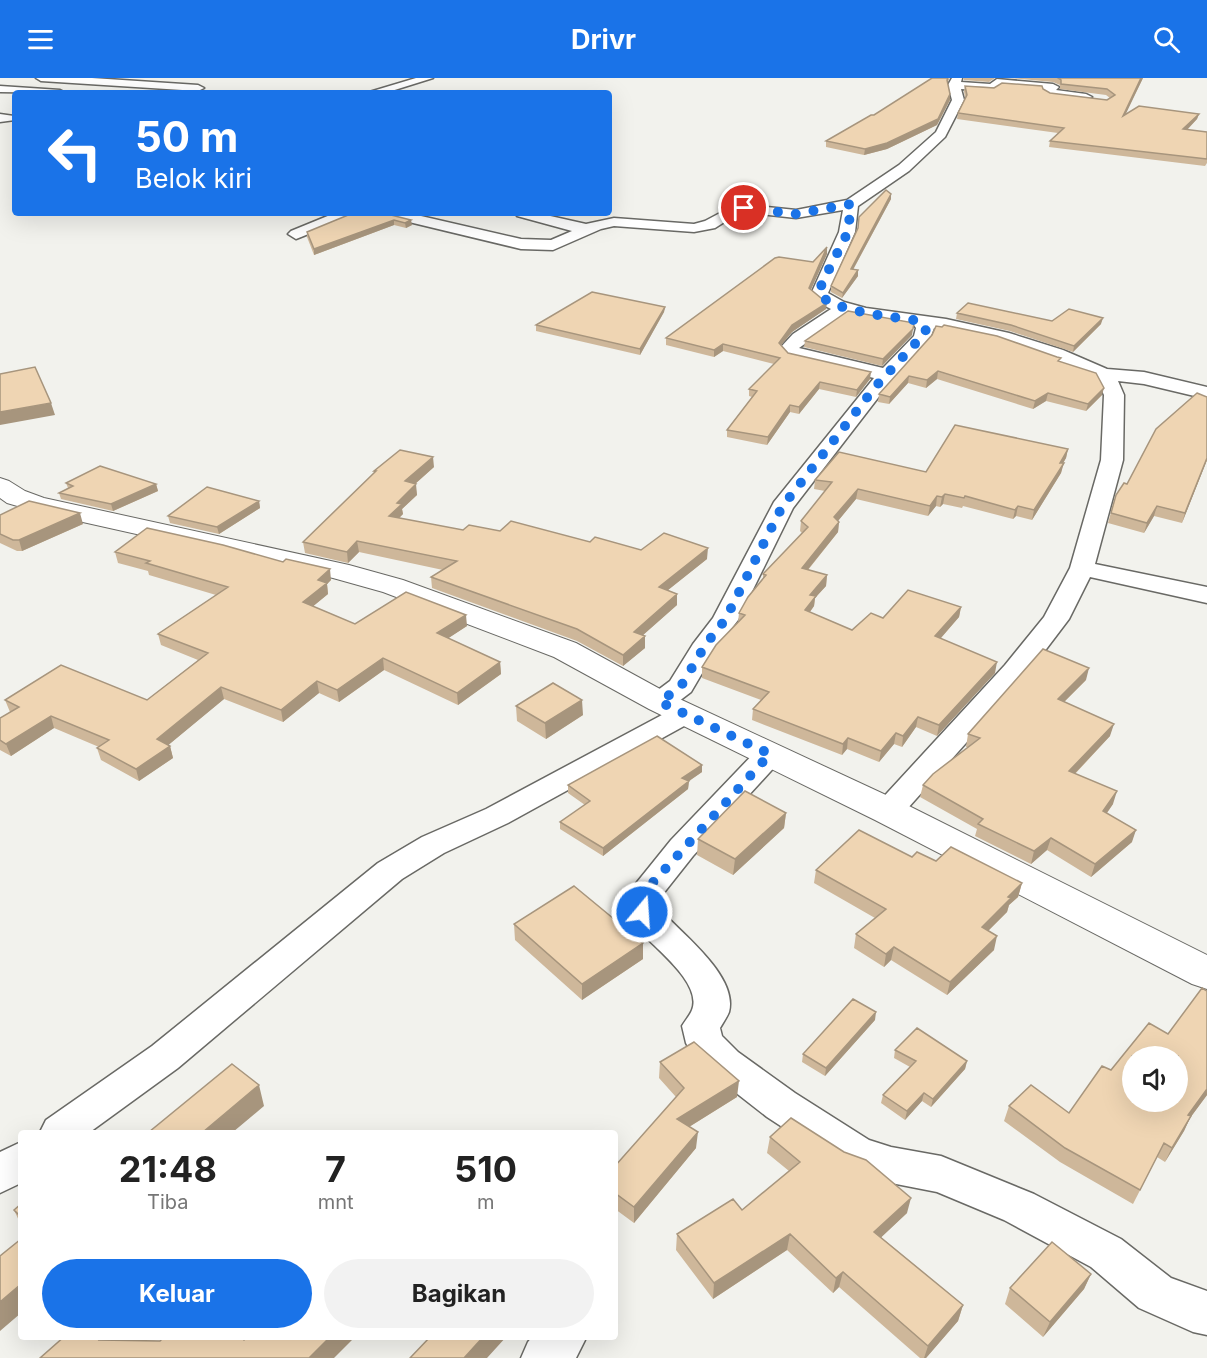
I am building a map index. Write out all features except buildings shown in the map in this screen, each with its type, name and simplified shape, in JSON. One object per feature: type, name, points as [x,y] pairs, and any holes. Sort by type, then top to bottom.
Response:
[{"type":"street","points":[[41,78],[198,88]]},
{"type":"street","points":[[383,90],[428,78]]},
{"type":"street","points":[[956,86],[993,88],[998,82],[1051,89],[1094,98]]},
{"type":"street","points":[[956,86],[999,100]]},
{"type":"street","points":[[402,216],[529,246],[553,246],[605,223],[623,221],[700,228],[710,225],[737,208],[796,214],[851,204],[904,168],[941,134],[958,100],[956,86]]},
{"type":"street","points":[[0,89],[15,90]]},
{"type":"street","points":[[851,204],[848,232],[822,283],[819,294],[830,303],[1003,337],[1056,354],[1103,374],[1144,378],[1207,393]]},
{"type":"street","points":[[296,234],[341,216]]},
{"type":"street","points":[[532,216],[558,224],[588,229]]},
{"type":"street","points":[[845,307],[799,338],[789,348],[795,354],[887,375]]},
{"type":"street","points":[[63,1130],[165,1057],[390,871],[434,845],[497,816],[673,708],[681,686],[706,644],[725,620],[782,507],[887,375],[923,337],[925,327],[920,321]]},
{"type":"street","points":[[888,811],[1015,671],[1056,619],[1082,568],[1112,460],[1114,395],[1103,374]]},
{"type":"street","points":[[0,486],[16,496],[38,504],[393,586],[566,650],[673,708],[888,811],[1207,973]]},
{"type":"street","points":[[1082,568],[1207,595]]},
{"type":"street","points":[[770,754],[682,848],[638,902],[642,912],[690,959],[710,992],[711,1010],[701,1026],[705,1042],[724,1063],[781,1105],[856,1153],[891,1165],[941,1174],[1019,1207],[1106,1253],[1155,1293],[1193,1310],[1207,1313]]},
{"type":"street","points":[[0,1175],[18,1162]]},
{"type":"street","points":[[134,1358],[154,1340]]},
{"type":"route","points":[[642,912],[638,902],[647,889],[770,754],[660,702],[681,686],[706,644],[725,620],[782,507],[876,386],[926,332],[920,321],[841,306],[824,300],[819,294],[822,283],[848,232],[851,204],[796,214],[744,208]]}]
